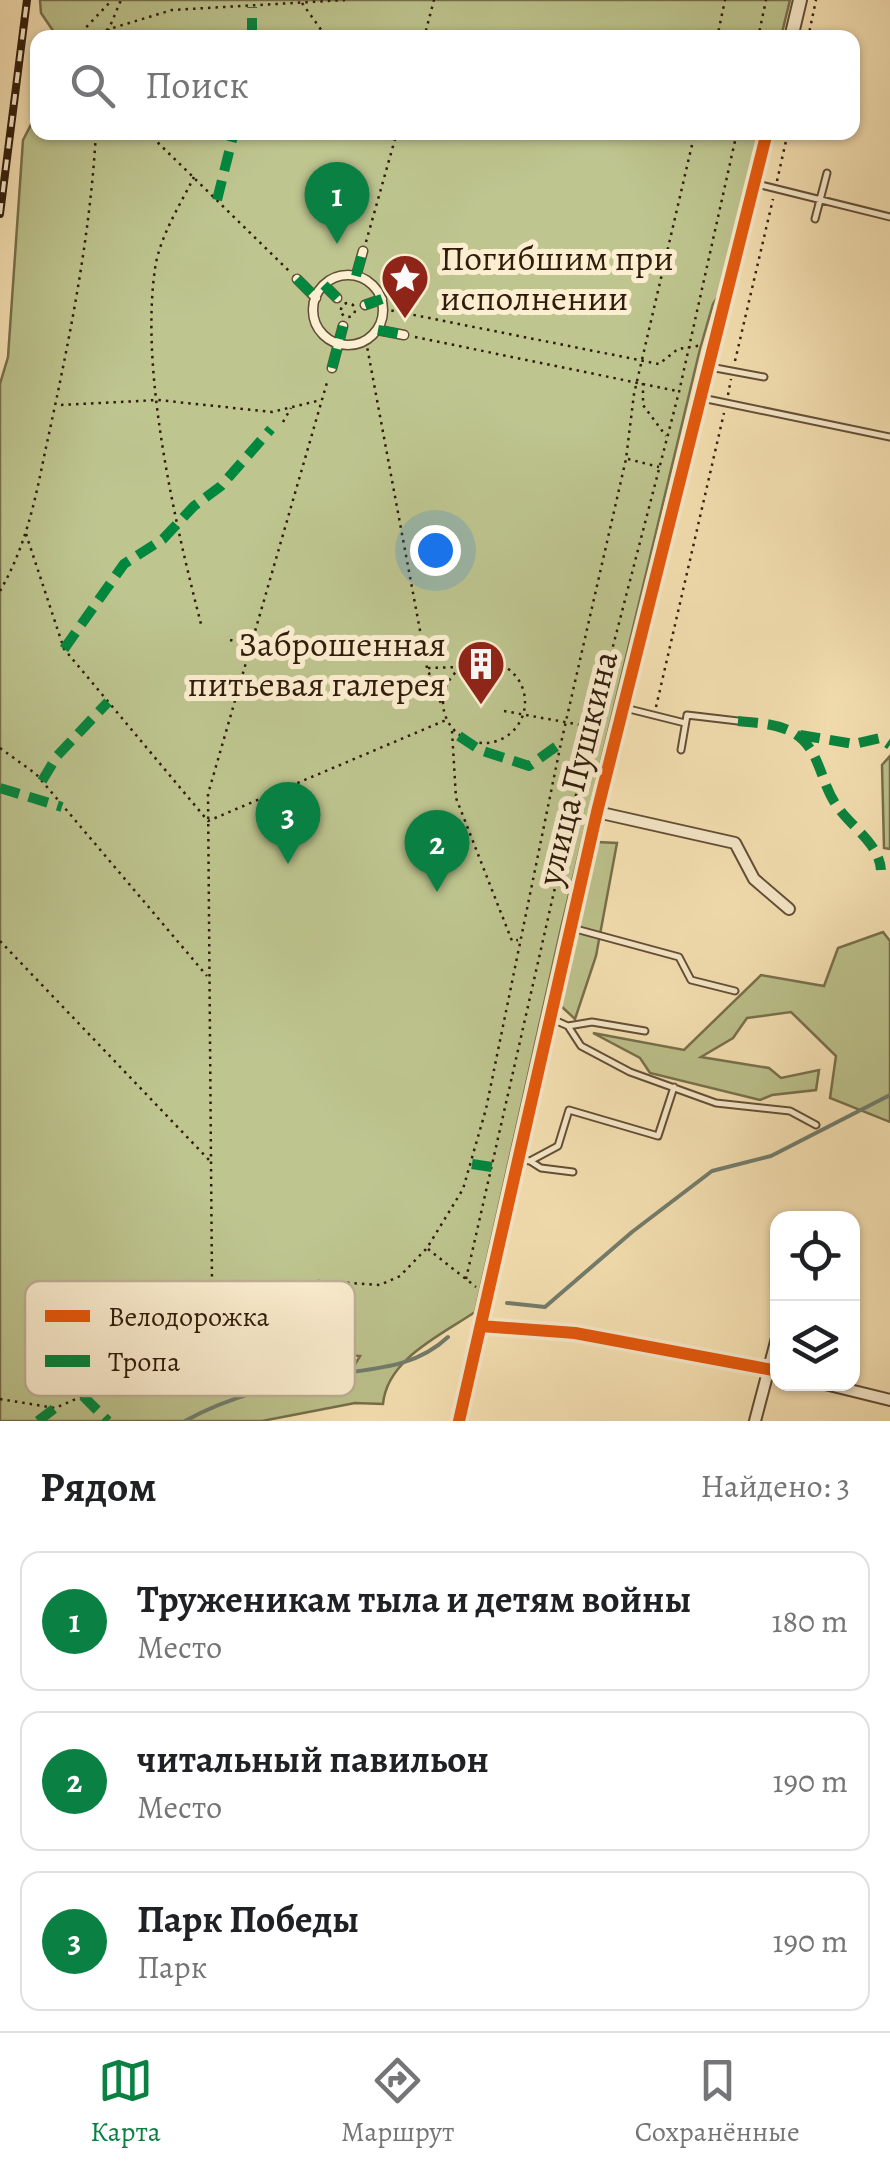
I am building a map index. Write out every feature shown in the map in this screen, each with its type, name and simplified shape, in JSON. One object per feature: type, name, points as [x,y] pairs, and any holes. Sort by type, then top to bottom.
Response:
[{"type":"street","points":[[792,30],[800,0]]},
{"type":"street","name":"улица Пушкина","points":[[459,1421],[523,1160],[569,927],[765,140]]},
{"type":"street","points":[[356,276],[363,252]]},
{"type":"street","points":[[339,276],[356,276],[372,284],[383,304],[378,330],[366,341],[338,344],[316,326],[316,298],[324,285],[339,276]]},
{"type":"street","points":[[297,279],[316,298]]},
{"type":"street","points":[[324,285],[336,298]]},
{"type":"street","points":[[365,305],[383,304]]},
{"type":"street","points":[[332,368],[343,326]]},
{"type":"street","points":[[378,330],[404,335]]},
{"type":"street","points":[[597,812],[735,843],[754,879],[789,908]]},
{"type":"street","points":[[481,1324],[576,1334],[770,1369]]},
{"type":"street","points":[[755,1421],[770,1378]]},
{"type":"street","points":[[853,1391],[890,1400]]},
{"type":"lane","points":[[815,220],[827,173]]},
{"type":"lane","points":[[755,184],[890,217]]},
{"type":"lane","points":[[707,366],[764,377]]},
{"type":"lane","points":[[698,398],[890,437]]},
{"type":"lane","points":[[622,708],[685,723]]},
{"type":"lane","points":[[681,750],[687,715],[738,721]]},
{"type":"lane","points":[[569,927],[679,957],[692,980],[735,991]]},
{"type":"lane","points":[[549,1018],[568,1026],[592,1022],[645,1031]]},
{"type":"lane","points":[[568,1026],[581,1046],[630,1072],[716,1103],[790,1111],[816,1125]]},
{"type":"lane","points":[[523,1160],[558,1146],[569,1110],[658,1136],[674,1087]]},
{"type":"lane","points":[[523,1160],[541,1168],[573,1172]]},
{"type":"path","points":[[84,30],[112,0]]},
{"type":"path","points":[[106,30],[121,0]]},
{"type":"path","points":[[106,30],[172,10],[345,0]]},
{"type":"path","points":[[426,30],[434,0]]},
{"type":"path","points":[[719,30],[726,0]]},
{"type":"path","points":[[760,30],[766,0]]},
{"type":"path","points":[[810,30],[816,0]]},
{"type":"path","points":[[302,3],[321,30]]},
{"type":"path","points":[[0,590],[26,534],[58,405],[76,307],[95,140]]},
{"type":"path","points":[[155,140],[297,279]]},
{"type":"path","points":[[363,252],[394,140]]},
{"type":"path","points":[[355,1283],[380,1285],[400,1276],[426,1248],[463,1190],[472,1164],[565,724],[626,459],[642,362],[693,140]]},
{"type":"path","points":[[466,1279],[592,727],[660,468],[735,140]]},
{"type":"path","points":[[655,714],[786,140]]},
{"type":"path","points":[[194,177],[155,267],[158,400],[176,526],[201,624]]},
{"type":"path","points":[[383,304],[642,362],[659,364],[678,349],[689,347]]},
{"type":"path","points":[[404,335],[678,392]]},
{"type":"path","points":[[366,341],[427,668],[446,720],[452,729],[477,744],[496,742],[513,732],[523,716],[523,687],[515,675],[490,661],[427,668]]},
{"type":"path","points":[[212,1281],[208,794],[332,368]]},
{"type":"path","points":[[640,382],[643,405],[667,437]]},
{"type":"path","points":[[58,405],[158,400],[272,412],[322,400]]},
{"type":"path","points":[[283,422],[291,407]]},
{"type":"path","points":[[626,459],[660,468]]},
{"type":"path","points":[[26,534],[64,649],[208,821]]},
{"type":"path","points":[[230,640],[251,645]]},
{"type":"path","points":[[442,706],[444,690],[462,667]]},
{"type":"path","points":[[504,712],[592,727]]},
{"type":"path","points":[[208,821],[446,720]]},
{"type":"path","points":[[452,729],[456,798],[512,941],[520,940]]},
{"type":"path","points":[[0,748],[36,774],[208,977]]},
{"type":"path","points":[[0,942],[211,1162]]},
{"type":"path","points":[[426,1248],[488,1296]]},
{"type":"path","points":[[302,1281],[332,1281]]},
{"type":"path","points":[[0,1399],[55,1408],[84,1396]]},
{"type":"green space","points":[[40,0],[790,0],[783,30],[53,30],[41,13]]},
{"type":"green space","points":[[30,126],[30,140],[757,140],[722,290],[713,304],[700,349],[561,928],[475,1312],[405,1361],[394,1374],[383,1404],[355,1403],[262,1421],[0,1421],[0,384],[8,357],[23,140]]},
{"type":"green space","points":[[890,756],[890,849],[884,848],[882,765]]},
{"type":"green space","points":[[597,842],[617,843],[596,956],[575,1019],[561,1006]]},
{"type":"green space","points":[[883,932],[890,941],[890,1122],[830,1098],[836,1056],[791,1012],[747,1018],[733,1038],[701,1057],[769,1068],[781,1078],[819,1070],[816,1090],[760,1100],[650,1073],[640,1058],[593,1033],[684,1050],[761,975],[824,986],[838,948]]},
{"type":"waterway","points":[[507,1303],[545,1307],[632,1232],[712,1171],[771,1156],[890,1095]]},
{"type":"waterway","points":[[355,1372],[405,1362],[448,1337]]},
{"type":"waterway","points":[[185,1421],[246,1396]]},
{"type":"railway","points":[[0,214],[27,0]]},
{"type":"marked path","points":[[252,7],[252,30]]},
{"type":"marked path","points":[[217,200],[232,140]]},
{"type":"marked path","points":[[356,276],[363,251]]},
{"type":"marked path","points":[[297,279],[316,298]]},
{"type":"marked path","points":[[324,285],[337,298]]},
{"type":"marked path","points":[[365,305],[382,299]]},
{"type":"marked path","points":[[332,368],[343,326]]},
{"type":"marked path","points":[[378,330],[404,335]]},
{"type":"marked path","points":[[64,649],[124,564],[163,539],[194,506],[221,486],[271,429]]},
{"type":"marked path","points":[[42,781],[57,756],[108,702]]},
{"type":"marked path","points":[[738,721],[779,727],[802,739],[837,806],[864,836],[881,870]]},
{"type":"marked path","points":[[800,735],[854,744],[880,738],[890,745]]},
{"type":"marked path","points":[[459,736],[480,750],[529,766],[561,743]]},
{"type":"marked path","points":[[0,788],[62,807]]},
{"type":"marked path","points":[[472,1164],[492,1167]]},
{"type":"marked path","points":[[83,1396],[108,1421]]},
{"type":"marked path","points":[[38,1421],[55,1408]]},
{"type":"cycle path","points":[[459,1421],[597,812],[765,140]]},
{"type":"cycle path","points":[[481,1326],[575,1333],[770,1370]]},
{"type":"place","name":"Труженикам тыла и детям войны","points":[[337,244]]},
{"type":"place","name":"Погибшим при исполнении","points":[[405,320]]},
{"type":"place","name":"Заброшенная питьевая галерея","points":[[481,706]]},
{"type":"place","name":"Парк Победы","points":[[288,864]]},
{"type":"place","name":"читальный павильон","points":[[437,892]]}]
